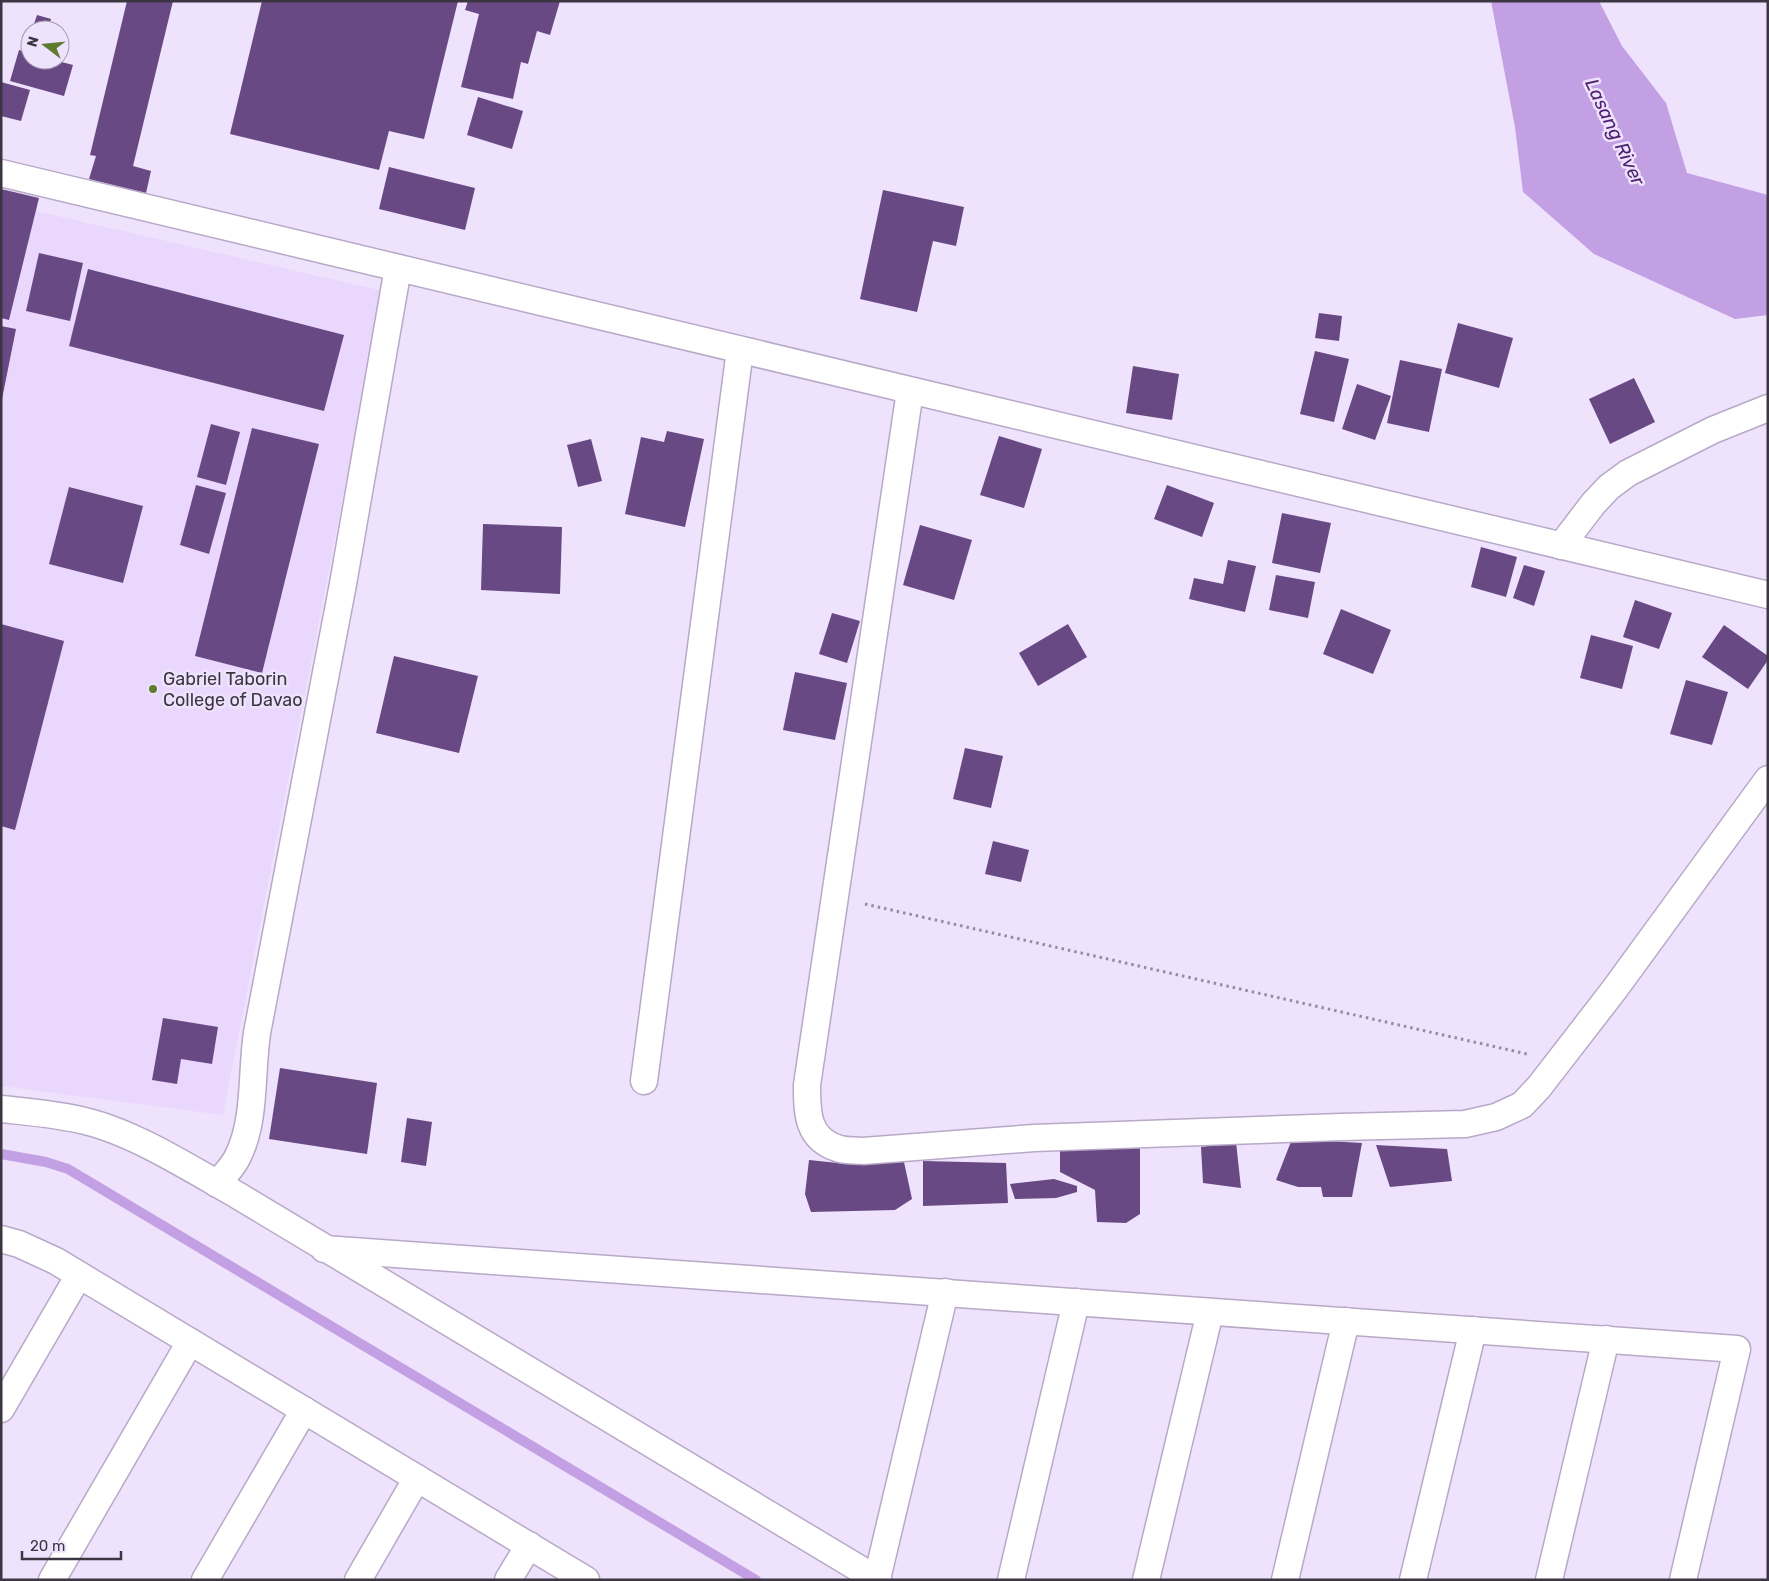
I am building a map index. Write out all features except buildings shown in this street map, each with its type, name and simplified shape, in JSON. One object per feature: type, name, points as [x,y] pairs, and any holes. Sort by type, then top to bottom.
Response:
[{"type":"street","points":[[1,173],[1768,595]]},
{"type":"street","points":[[218,1184],[237,1158],[245,1140],[250,1113],[253,1059],[257,1033],[342,584],[398,268]]},
{"type":"street","points":[[644,1081],[740,350]]},
{"type":"street","points":[[910,391],[807,1085],[807,1105],[810,1124],[815,1134],[823,1142],[840,1149],[863,1151],[1034,1138],[1466,1124],[1496,1117],[1522,1105],[1540,1087],[1637,960],[1768,779]]},
{"type":"street","points":[[1561,546],[1593,504],[1609,487],[1628,473],[1713,430],[1768,408]]},
{"type":"street","points":[[1,1109],[44,1113],[86,1121],[124,1134],[218,1184],[878,1580],[945,1292]]},
{"type":"street","points":[[1,1239],[38,1251],[586,1580]]},
{"type":"street","points":[[324,1249],[1737,1348],[1682,1580]]},
{"type":"street","points":[[1,1409],[79,1275]]},
{"type":"street","points":[[1011,1580],[1076,1302]]},
{"type":"street","points":[[1146,1580],[1210,1312]]},
{"type":"street","points":[[1285,1580],[1346,1321]]},
{"type":"street","points":[[1413,1580],[1473,1330]]},
{"type":"street","points":[[1549,1580],[1606,1339]]},
{"type":"street","points":[[52,1580],[190,1342]]},
{"type":"street","points":[[205,1580],[304,1410]]},
{"type":"street","points":[[358,1580],[417,1478]]},
{"type":"street","points":[[508,1580],[528,1545]]},
{"type":"path","points":[[835,897],[1559,1061]]},
{"type":"shaded area","name":"Gabriel Taborin College of Davao","points":[[1,203],[383,291],[223,1115],[1,1086]]},
{"type":"water","name":"Lasang River","points":[[1491,1],[1599,1],[1622,46],[1666,103],[1687,173],[1768,195],[1768,315],[1735,319],[1594,254],[1523,192],[1515,127]]},
{"type":"waterway","points":[[1,1154],[46,1162],[68,1169],[756,1580]]},
{"type":"place","name":"Gabriel Taborin College of Davao","points":[[153,689]]}]
